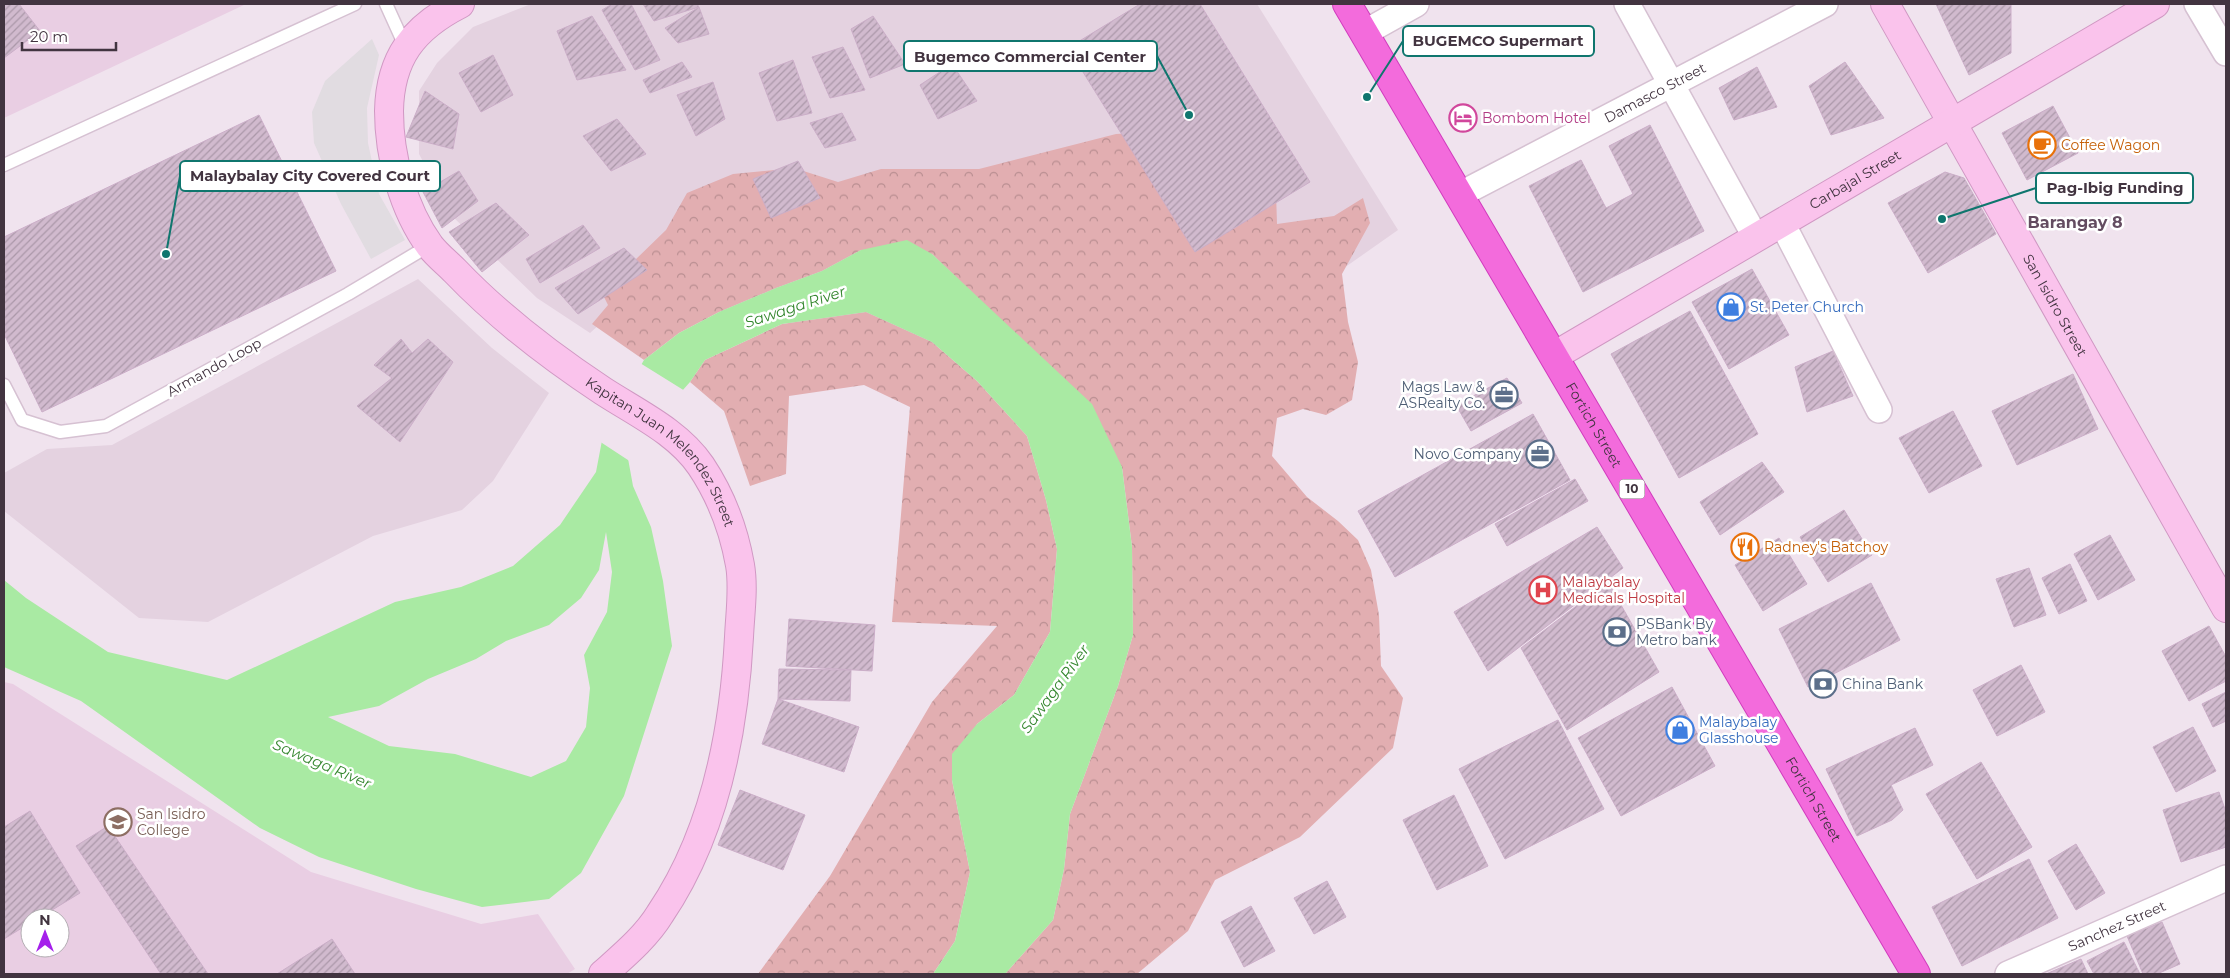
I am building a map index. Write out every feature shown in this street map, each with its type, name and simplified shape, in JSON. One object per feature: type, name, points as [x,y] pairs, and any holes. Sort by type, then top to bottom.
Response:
[{"type":"highway","name":"Fortich Street","points":[[1347,4],[1916,974]]},
{"type":"street","name":"Kapitan Juan Melendez Street","points":[[460,4],[424,27],[406,48],[390,88],[389,129],[396,171],[410,208],[430,245],[474,290],[518,330],[584,378],[680,441],[700,465],[718,495],[732,532],[741,568],[738,668],[730,727],[718,780],[702,834],[683,875],[659,916],[625,954],[603,974]]},
{"type":"street","points":[[1364,32],[1416,4]]},
{"type":"street","points":[[1627,4],[1756,238]]},
{"type":"street","name":"Damasco Street","points":[[1460,195],[1824,4]]},
{"type":"street","name":"San Isidro Street","points":[[1885,4],[2226,608]]},
{"type":"street","name":"Carbajal Street","points":[[1554,356],[2155,4]]},
{"type":"street","points":[[2197,4],[2226,53]]},
{"type":"street","points":[[1782,223],[1879,410]]},
{"type":"street","name":"Sanchez Street","points":[[2008,974],[2226,878]]},
{"type":"lane","points":[[4,165],[355,4]]},
{"type":"lane","points":[[386,4],[406,48]]},
{"type":"lane","name":"Armando Loop","points":[[4,385],[22,420],[60,432],[106,426],[348,294],[430,245]]},
{"type":"shaded area","points":[[4,4],[246,4],[4,118]]},
{"type":"shaded area","points":[[531,4],[1257,4],[1398,230],[1179,384],[629,298],[590,333],[537,298],[452,216],[419,154],[419,91],[437,63],[473,27]]},
{"type":"shaded area","points":[[372,39],[379,55],[367,108],[368,143],[379,194],[405,240],[371,259],[341,204],[314,143],[312,112],[325,81]]},
{"type":"shaded area","points":[[418,279],[492,348],[549,393],[493,481],[462,510],[373,536],[208,622],[139,618],[4,511],[4,473],[47,449],[112,445]]},
{"type":"shaded area","name":"San Isidro College","points":[[4,682],[13,684],[311,872],[481,924],[538,914],[575,969],[567,974],[4,974]]},
{"type":"green space","points":[[1151,132],[1276,192],[1277,224],[1334,216],[1363,198],[1370,223],[1342,274],[1348,322],[1358,362],[1352,400],[1326,415],[1303,409],[1277,418],[1272,456],[1307,497],[1338,521],[1358,540],[1371,570],[1379,615],[1381,666],[1403,698],[1393,748],[1300,837],[1215,880],[1188,931],[1137,974],[1005,974],[1053,920],[1064,869],[1070,814],[1118,686],[1133,635],[1132,547],[1122,467],[976,296],[932,254],[861,250],[822,271],[719,312],[679,333],[644,360],[592,324],[608,305],[598,285],[634,261],[666,230],[687,193],[733,174],[794,168],[838,182],[881,169],[979,169],[1116,134]]},
{"type":"green space","points":[[866,312],[932,342],[977,381],[1027,436],[1046,500],[1057,549],[1050,632],[1014,695],[977,724],[952,780],[970,872],[955,941],[933,974],[758,974],[830,876],[932,702],[997,626],[892,622],[910,407],[864,385],[789,396],[786,474],[750,486],[724,411],[690,382],[705,360],[782,324]]},
{"type":"water","name":"Sawaga River","points":[[907,240],[932,254],[1092,404],[1122,467],[1132,547],[1133,635],[1118,686],[1070,814],[1064,869],[1053,920],[1005,974],[933,974],[955,941],[970,872],[952,780],[952,754],[977,724],[1014,695],[1050,632],[1057,549],[1046,500],[1027,436],[977,381],[932,342],[866,312],[782,324],[705,360],[690,382],[627,453],[633,486],[651,527],[663,581],[672,646],[624,796],[581,873],[549,899],[482,907],[416,889],[319,857],[260,828],[81,701],[4,667],[4,580],[26,598],[108,652],[227,680],[395,602],[461,587],[513,566],[560,525],[596,472],[604,430],[644,360],[679,333],[719,312],[822,271],[861,250]],"holes":[[[606,532],[612,572],[607,612],[584,655],[590,688],[586,727],[566,761],[531,777],[455,754],[389,746],[328,717],[379,706],[428,679],[476,659],[506,641],[549,625],[581,598],[599,570]]]},
{"type":"pier","points":[[640,363],[685,391],[630,454],[631,462],[599,441],[602,429]]},
{"type":"building","points":[[4,4],[19,4],[40,31],[4,58]]},
{"type":"building","points":[[612,4],[631,4],[660,60],[635,70],[602,10]]},
{"type":"building","points":[[643,4],[697,4],[699,7],[654,21]]},
{"type":"building","points":[[1140,4],[1200,4],[1310,182],[1195,252],[1068,48]]},
{"type":"building","points":[[1936,4],[2011,4],[2011,53],[1969,75]]},
{"type":"building","points":[[699,7],[709,34],[678,43],[665,28]]},
{"type":"building","points":[[592,16],[626,70],[577,80],[557,31]]},
{"type":"building","points":[[873,16],[905,64],[870,78],[851,29]]},
{"type":"building","points":[[843,47],[865,90],[830,98],[812,57]]},
{"type":"building","points":[[493,55],[513,95],[481,112],[459,73]]},
{"type":"building","points":[[793,60],[812,113],[777,121],[759,73]]},
{"type":"building","points":[[682,62],[692,77],[650,93],[643,80]]},
{"type":"building","points":[[1845,62],[1884,118],[1831,135],[1809,86]]},
{"type":"building","points":[[952,64],[977,101],[938,119],[920,85]]},
{"type":"building","points":[[1757,67],[1777,107],[1734,120],[1719,88]]},
{"type":"building","points":[[713,82],[725,119],[696,136],[677,95]]},
{"type":"building","points":[[425,91],[459,114],[453,149],[406,137]]},
{"type":"building","points":[[2053,106],[2078,153],[2027,180],[2002,133]]},
{"type":"building","points":[[842,113],[856,140],[825,148],[810,123]]},
{"type":"building","points":[[259,115],[336,271],[42,412],[4,334],[4,237]]},
{"type":"building","points":[[617,119],[646,154],[611,171],[583,136]]},
{"type":"building","points":[[1650,125],[1704,231],[1583,292],[1529,186],[1581,160],[1606,208],[1633,194],[1609,146]]},
{"type":"building","points":[[798,161],[820,198],[771,218],[753,179]]},
{"type":"building","points":[[459,171],[478,201],[442,228],[423,192]]},
{"type":"building","points":[[1945,172],[1964,178],[1996,234],[1928,273],[1888,203]]},
{"type":"building","points":[[496,203],[529,235],[482,272],[449,232]]},
{"type":"building","points":[[583,225],[600,248],[540,283],[526,259]]},
{"type":"building","points":[[624,248],[647,270],[578,314],[555,288]]},
{"type":"building","points":[[1752,269],[1789,335],[1729,369],[1692,302]]},
{"type":"building","points":[[1690,311],[1758,434],[1679,478],[1611,354]]},
{"type":"building","points":[[401,339],[412,353],[428,339],[453,362],[400,442],[357,406],[392,378],[374,365]]},
{"type":"building","points":[[1833,351],[1853,396],[1807,412],[1795,367]]},
{"type":"building","points":[[2073,374],[2098,429],[2017,465],[1992,411]]},
{"type":"building","points":[[1507,378],[1522,403],[1471,431],[1456,405]]},
{"type":"building","points":[[1953,411],[1982,466],[1929,493],[1899,438]]},
{"type":"building","points":[[1533,414],[1570,480],[1395,577],[1358,511]]},
{"type":"building","points":[[1762,462],[1784,492],[1720,535],[1700,502]]},
{"type":"building","points":[[1575,479],[1588,501],[1507,546],[1495,524]]},
{"type":"building","points":[[1844,510],[1872,555],[1828,582],[1800,537]]},
{"type":"building","name":"Malaybalay Medicals Hospital","points":[[1597,527],[1623,568],[1488,671],[1454,612]]},
{"type":"building","points":[[2110,535],[2135,580],[2098,600],[2074,554]]},
{"type":"building","points":[[1779,538],[1807,584],[1763,611],[1735,565]]},
{"type":"building","points":[[2070,564],[2087,601],[2059,614],[2042,578]]},
{"type":"building","points":[[2029,568],[2046,615],[2014,627],[1996,579]]},
{"type":"building","points":[[1608,582],[1659,672],[1567,730],[1521,648]]},
{"type":"building","points":[[1871,583],[1900,640],[1808,687],[1779,629]]},
{"type":"building","points":[[789,619],[875,625],[872,671],[786,666]]},
{"type":"building","points":[[2209,626],[2226,657],[2226,681],[2189,701],[2162,651]]},
{"type":"building","points":[[2021,665],[2045,712],[1997,736],[1973,690]]},
{"type":"building","points":[[779,669],[851,670],[850,701],[778,699]]},
{"type":"building","points":[[1672,687],[1715,766],[1621,816],[1578,738]]},
{"type":"building","points":[[2226,692],[2226,721],[2213,727],[2202,704]]},
{"type":"building","points":[[778,699],[859,727],[844,772],[762,744]]},
{"type":"building","points":[[1558,720],[1604,809],[1505,859],[1459,769]]},
{"type":"building","points":[[2193,727],[2216,771],[2176,792],[2153,747]]},
{"type":"building","points":[[1915,728],[1933,765],[1891,785],[1903,810],[1892,820],[1857,836],[1826,769]]},
{"type":"building","points":[[1981,762],[2032,847],[1977,879],[1926,794]]},
{"type":"building","points":[[740,790],[805,815],[783,870],[718,845]]},
{"type":"building","points":[[2219,792],[2226,812],[2226,847],[2181,862],[2163,810]]},
{"type":"building","points":[[1454,795],[1488,866],[1437,890],[1403,820]]},
{"type":"building","points":[[30,811],[80,893],[55,908],[20,908],[20,929],[4,939],[4,827]]},
{"type":"building","points":[[108,826],[208,974],[161,974],[76,846]]},
{"type":"building","points":[[2076,844],[2105,893],[2076,910],[2048,861]]},
{"type":"building","points":[[2029,859],[2058,918],[1962,966],[1932,907]]},
{"type":"building","points":[[1327,881],[1346,917],[1314,934],[1294,898]]},
{"type":"building","points":[[1251,906],[1275,951],[1244,967],[1221,922]]},
{"type":"building","points":[[2162,922],[2180,964],[2157,974],[2143,974],[2127,936]]},
{"type":"building","points":[[332,939],[355,974],[277,974]]},
{"type":"building","points":[[2124,942],[2140,974],[2094,974],[2087,961]]},
{"type":"building","points":[[2081,959],[2088,974],[2046,974]]},
{"type":"place","name":"BUGEMCO Supermart","points":[[1367,97]]},
{"type":"place","name":"Bugemco Commercial Center","points":[[1189,115]]},
{"type":"place","name":"Bombom Hotel","points":[[1463,118]]},
{"type":"place","name":"Coffee Wagon","points":[[2042,145]]},
{"type":"place","name":"Pag-Ibig Funding","points":[[1942,219]]},
{"type":"place","name":"Malaybalay City Covered Court","points":[[166,254]]},
{"type":"place","name":"St. Peter Church","points":[[1731,307]]},
{"type":"place","name":"Mags Law & ASRealty Co.","points":[[1504,395]]},
{"type":"place","name":"Novo Company","points":[[1540,454]]},
{"type":"place","name":"Radney's Batchoy","points":[[1745,547]]},
{"type":"place","name":"Malaybalay Medicals Hospital","points":[[1543,590]]},
{"type":"place","name":"PSBank By Metro bank","points":[[1617,632]]},
{"type":"place","name":"China Bank","points":[[1823,684]]},
{"type":"place","name":"Malaybalay Glasshouse","points":[[1680,730]]},
{"type":"place","name":"San Isidro College","points":[[118,822]]},
{"type":"district","name":"Barangay 8","points":[[2075,222]]}]
